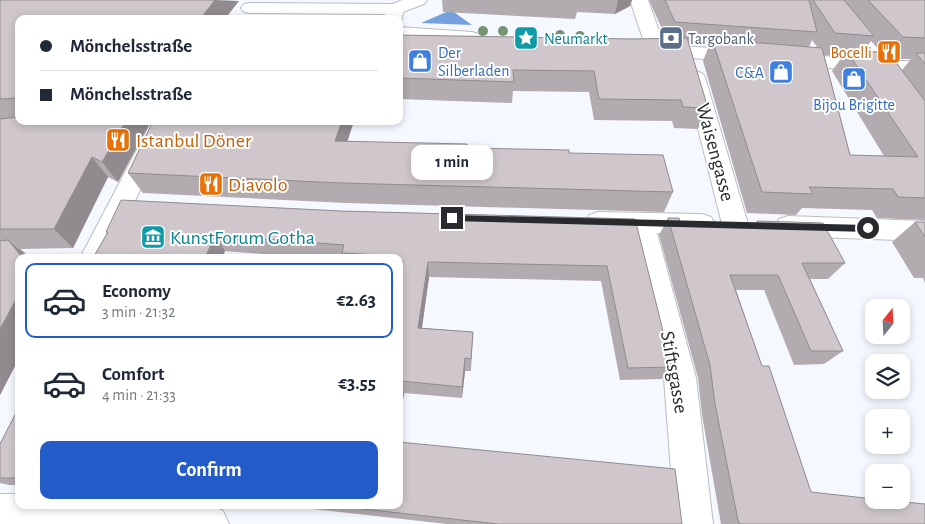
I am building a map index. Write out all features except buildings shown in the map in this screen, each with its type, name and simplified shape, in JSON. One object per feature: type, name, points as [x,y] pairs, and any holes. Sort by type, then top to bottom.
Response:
[{"type":"street","points":[[248,9],[394,14],[418,0]]},
{"type":"street","points":[[640,0],[657,50]]},
{"type":"street","points":[[403,33],[488,39]]},
{"type":"street","points":[[861,45],[897,91]]},
{"type":"street","points":[[637,49],[768,57],[880,67],[925,67]]},
{"type":"street","name":"Waisengasse","points":[[688,52],[710,125],[752,224]]},
{"type":"street","points":[[95,254],[161,125]]},
{"type":"street","points":[[119,204],[148,206]]},
{"type":"street","points":[[573,222],[752,224],[925,230]]},
{"type":"street","name":"Stiftsgasse","points":[[641,223],[680,378],[694,524]]},
{"type":"street","points":[[0,512],[136,515],[210,524]]},
{"type":"water","points":[[451,10],[472,25],[421,23]]},
{"type":"place","name":"Neumarkt","points":[[526,38]]},
{"type":"place","name":"Targobank","points":[[671,38]]},
{"type":"place","name":"Bocelli","points":[[889,52]]},
{"type":"place","name":"Der Silberladen","points":[[420,61]]},
{"type":"place","name":"C&A","points":[[781,72]]},
{"type":"place","name":"Bijou Brigitte","points":[[854,79]]},
{"type":"place","name":"Istanbul Döner","points":[[118,140]]},
{"type":"place","name":"Diavolo","points":[[211,184]]},
{"type":"place","name":"KunstForum Gotha","points":[[153,237]]},
{"type":"route","points":[[452,218],[868,228]]}]
